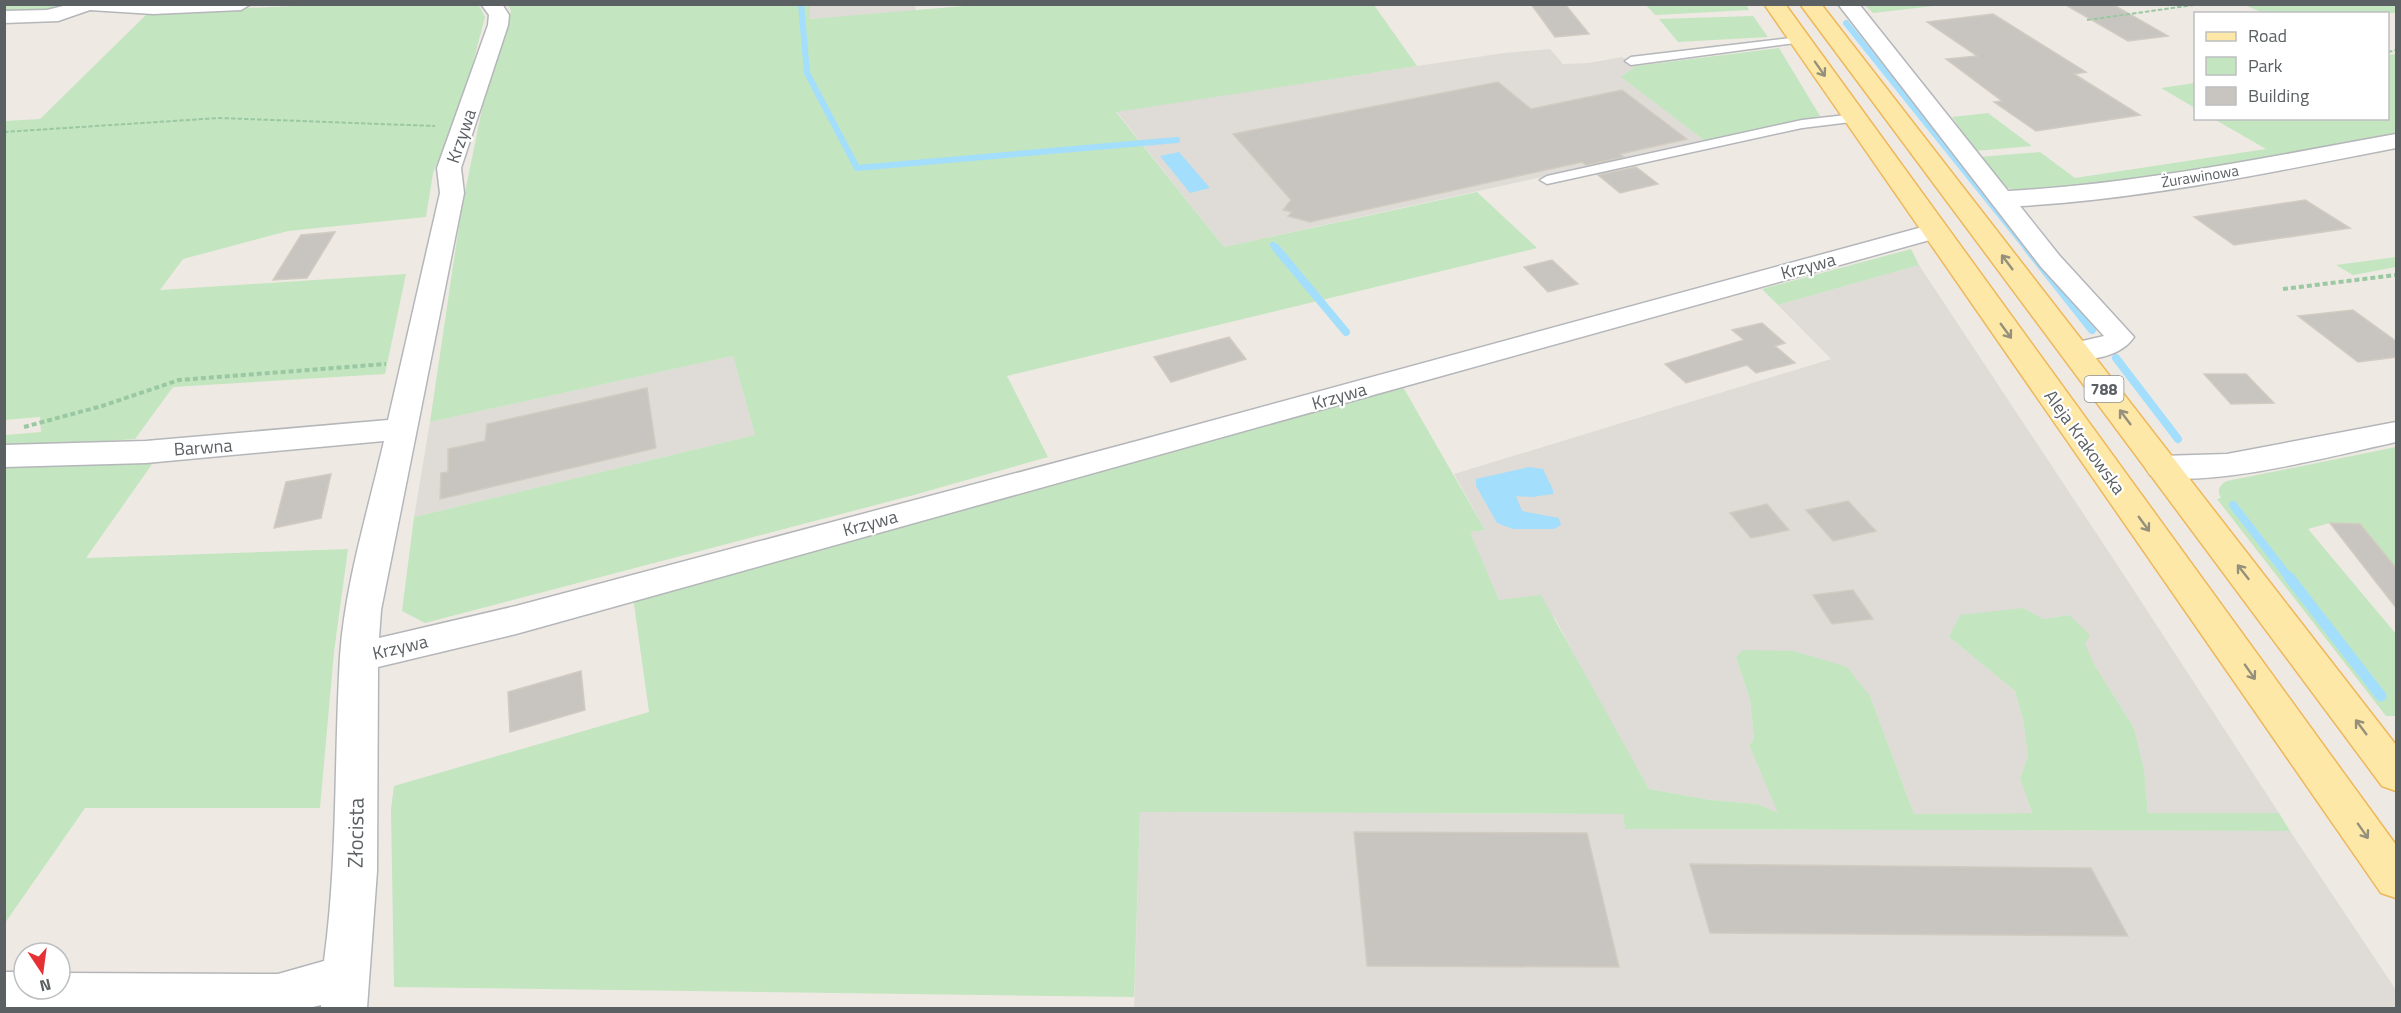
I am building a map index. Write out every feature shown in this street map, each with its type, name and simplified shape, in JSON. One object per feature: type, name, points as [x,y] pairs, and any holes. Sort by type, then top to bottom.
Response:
[{"type":"main road","name":"Aleja Krakowska","points":[[1774,4],[2397,879]]},
{"type":"main road","name":"788","points":[[1813,8],[2397,774]]},
{"type":"street","points":[[4,17],[53,15],[71,12],[86,4]]},
{"type":"street","points":[[91,4],[115,8],[241,4]]},
{"type":"street","name":"Krzywa","points":[[491,4],[499,15],[465,127],[449,168],[452,194],[363,610],[358,657],[516,620],[1137,452],[1935,231]]},
{"type":"street","points":[[1813,8],[1851,8],[2050,261],[2120,337],[2116,342],[2106,346],[2076,351]]},
{"type":"street","name":"Żurawinowa","points":[[2002,199],[2076,195],[2244,169],[2397,141]]},
{"type":"street","name":"Barwna","points":[[4,456],[146,452],[401,429]]},
{"type":"street","points":[[2162,467],[2227,465],[2397,432]]},
{"type":"street","name":"Złocista","points":[[344,993],[353,909],[358,657]]},
{"type":"street","points":[[4,994],[279,996],[344,993]]},
{"type":"lane","points":[[1631,60],[1799,40]]},
{"type":"lane","points":[[1547,180],[1802,124],[1855,118]]},
{"type":"path","points":[[2087,20],[2201,4]]},
{"type":"path","points":[[4,132],[219,118],[465,127]]},
{"type":"path","points":[[2283,289],[2397,275]]},
{"type":"path","points":[[19,428],[102,406],[179,380],[417,362]]},
{"type":"shaded area","points":[[810,5],[915,5],[916,11],[810,19]]},
{"type":"shaded area","points":[[1550,49],[1563,64],[1589,63],[1622,57],[1636,66],[1622,77],[1705,141],[1224,247],[1116,111],[1504,53]]},
{"type":"shaded area","points":[[1919,265],[2279,813],[2148,813],[2144,769],[2134,728],[2094,664],[2069,615],[2044,619],[2023,608],[1949,637],[2015,691],[2023,719],[2028,756],[2020,778],[2032,813],[1914,814],[1870,696],[1736,657],[1750,700],[1754,739],[1749,745],[1779,814],[1758,804],[1711,800],[1649,789],[1555,618],[1499,600],[1469,532],[1485,530],[1454,474],[1831,359],[1778,305]]},
{"type":"shaded area","points":[[733,356],[755,435],[414,517],[430,422]]},
{"type":"shaded area","points":[[1140,812],[1623,814],[1625,829],[2290,831],[2396,990],[2396,1008],[1134,1008]]},
{"type":"green space","points":[[343,4],[474,4],[480,7],[485,17],[464,97],[433,173],[426,217],[288,231],[183,259],[160,290],[406,274],[385,374],[173,387],[135,439],[5,448],[5,435],[41,432],[40,417],[5,420],[5,121],[40,119],[149,12]]},
{"type":"green space","points":[[988,4],[1374,5],[1417,66],[1116,112],[1224,247],[1477,192],[1537,248],[1007,376],[1048,457],[910,496],[425,623],[402,611],[414,517],[755,435],[733,356],[430,422],[461,212],[485,94],[511,11],[508,5],[810,5],[810,19]]},
{"type":"green space","points":[[5,5],[81,5],[76,9],[5,12]]},
{"type":"green space","points":[[1646,5],[1746,5],[1749,10],[1655,15]]},
{"type":"green space","points":[[1865,5],[1942,5],[1873,13]]},
{"type":"green space","points":[[2245,5],[2396,5],[2396,13],[2261,12]]},
{"type":"green space","points":[[1753,16],[1768,37],[1678,42],[1659,19]]},
{"type":"green space","points":[[1779,48],[1820,116],[1705,141],[1621,77],[1636,66]]},
{"type":"green space","points":[[2396,54],[2396,138],[2126,182],[2026,190],[2003,186],[1993,177],[1979,157],[2040,152],[2075,178],[2266,149],[2216,120],[2389,120],[2389,55]]},
{"type":"green space","points":[[2194,83],[2194,107],[2161,88]]},
{"type":"green space","points":[[1988,113],[2032,146],[1975,151],[1952,117]]},
{"type":"green space","points":[[1911,249],[1919,265],[1778,305],[1762,289]]},
{"type":"green space","points":[[2396,257],[2396,267],[2353,275],[2336,265]]},
{"type":"green space","points":[[1403,387],[1485,530],[1470,532],[1499,600],[1541,595],[1649,789],[1711,800],[1758,804],[1778,813],[1749,745],[1754,739],[1750,700],[1736,657],[1743,650],[1794,651],[1847,667],[1870,696],[1914,814],[2032,813],[2020,778],[2028,756],[2023,719],[2015,691],[1949,637],[1960,615],[2023,608],[2044,619],[2069,615],[2090,635],[2085,644],[2094,664],[2134,728],[2144,769],[2148,813],[2279,813],[2290,831],[1625,829],[1623,814],[1140,812],[1134,997],[394,987],[391,809],[394,786],[649,712],[633,597]]},
{"type":"green space","points":[[2396,447],[2396,569],[2360,525],[2330,523],[2308,529],[2396,634],[2396,716],[2386,716],[2217,499],[2221,498],[2219,490],[2227,481]]},
{"type":"green space","points":[[155,460],[86,558],[348,549],[334,652],[320,808],[85,808],[5,923],[5,462]]},
{"type":"water","points":[[1179,152],[1210,188],[1190,193],[1160,156]]},
{"type":"water","points":[[1529,467],[1543,469],[1553,494],[1532,497],[1516,496],[1522,511],[1559,518],[1561,525],[1554,529],[1513,529],[1497,523],[1476,486],[1476,479]]},
{"type":"building","points":[[1531,4],[1565,4],[1589,34],[1555,37]]},
{"type":"building","points":[[2064,4],[2112,4],[2168,36],[2128,41]]},
{"type":"building","points":[[1993,14],[2086,72],[2074,74],[2140,115],[2036,131],[1994,102],[2002,101],[1946,59],[1977,56],[1927,22]]},
{"type":"building","points":[[1498,82],[1531,109],[1622,90],[1687,139],[1620,154],[1624,157],[1586,165],[1582,162],[1310,222],[1288,216],[1292,212],[1283,210],[1291,200],[1233,134]]},
{"type":"building","points":[[1636,167],[1658,184],[1620,193],[1598,175]]},
{"type":"building","points":[[2305,200],[2350,228],[2234,245],[2194,217]]},
{"type":"building","points":[[335,232],[307,278],[273,280],[301,235]]},
{"type":"building","points":[[1552,260],[1578,284],[1548,292],[1524,267]]},
{"type":"building","points":[[2353,310],[2397,342],[2397,357],[2358,362],[2298,316]]},
{"type":"building","points":[[1762,323],[1785,343],[1775,346],[1795,363],[1756,373],[1747,365],[1686,383],[1665,364],[1744,340],[1732,330]]},
{"type":"building","points":[[1229,337],[1246,359],[1171,382],[1154,357]]},
{"type":"building","points":[[2204,374],[2246,374],[2274,403],[2231,404]]},
{"type":"building","points":[[647,388],[656,448],[440,499],[441,473],[448,472],[448,449],[485,441],[487,424]]},
{"type":"building","points":[[331,474],[321,518],[274,528],[286,482]]},
{"type":"building","points":[[1848,501],[1876,531],[1833,541],[1806,510]]},
{"type":"building","points":[[1767,504],[1789,530],[1751,538],[1730,513]]},
{"type":"building","points":[[2330,523],[2360,524],[2397,569],[2397,609]]},
{"type":"building","points":[[1853,590],[1873,619],[1832,624],[1813,595]]},
{"type":"building","points":[[581,671],[585,710],[510,732],[508,692]]},
{"type":"building","points":[[1354,832],[1587,833],[1619,967],[1367,966]]},
{"type":"building","points":[[1690,864],[2091,868],[2128,936],[1710,933]]},
{"type":"waterway","points":[[801,4],[807,73],[857,168],[1177,140]]},
{"type":"waterway","points":[[1846,23],[2028,250]]},
{"type":"waterway","points":[[1273,245],[1277,250]]},
{"type":"waterway","points":[[1276,248],[1346,332]]},
{"type":"waterway","points":[[2027,248],[2092,330]]},
{"type":"waterway","points":[[2116,358],[2178,439]]},
{"type":"waterway","points":[[2233,505],[2290,579]]},
{"type":"waterway","points":[[2289,577],[2381,696]]}]
